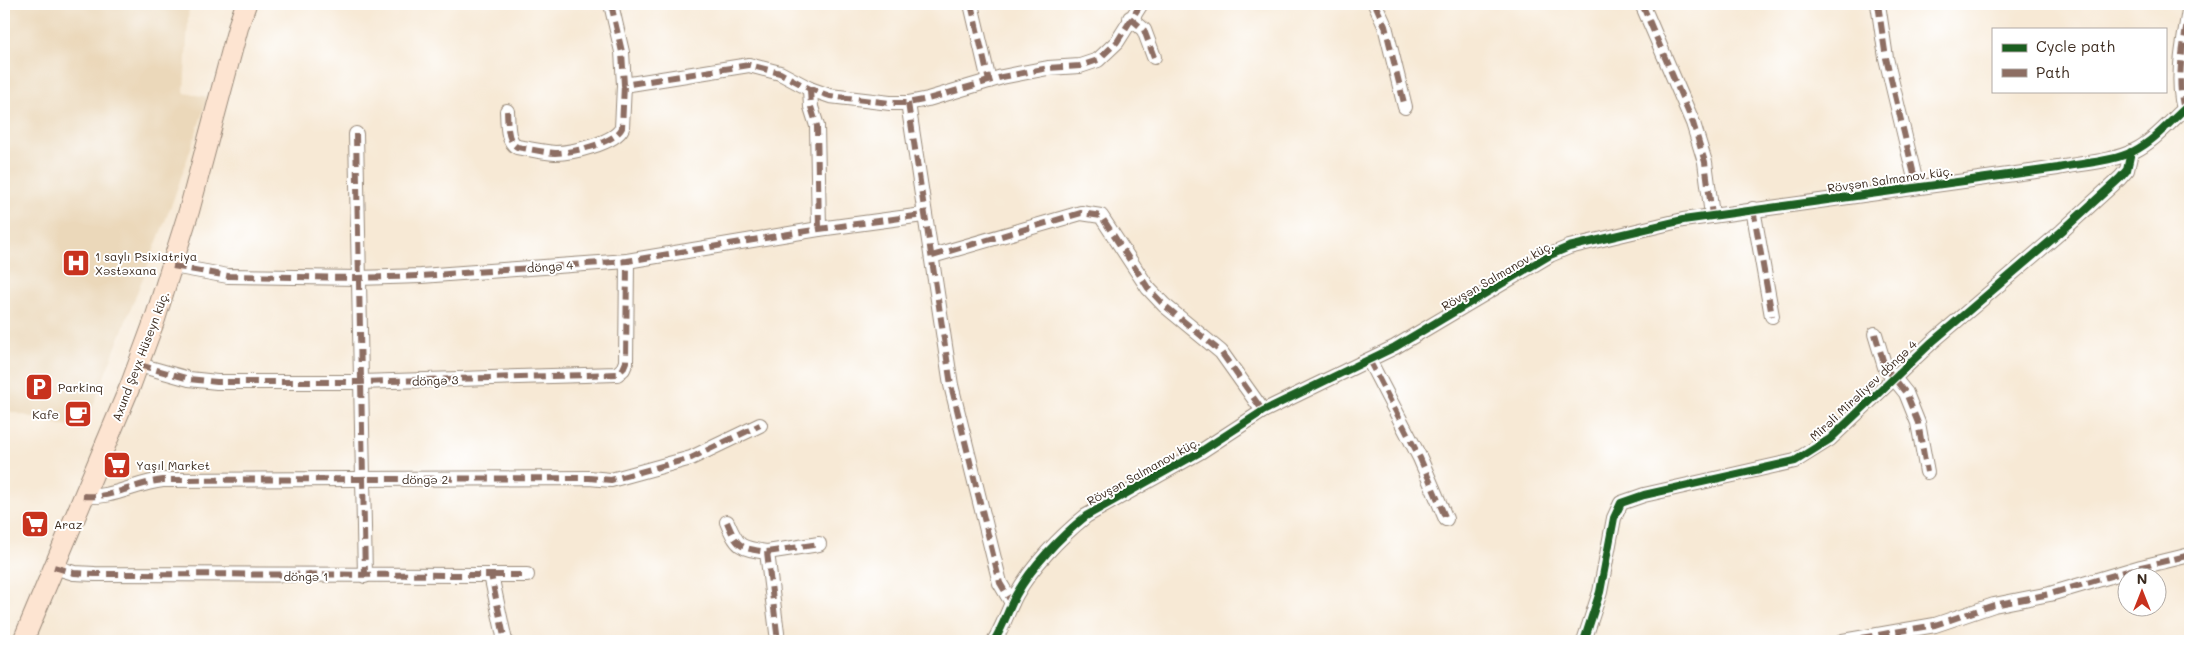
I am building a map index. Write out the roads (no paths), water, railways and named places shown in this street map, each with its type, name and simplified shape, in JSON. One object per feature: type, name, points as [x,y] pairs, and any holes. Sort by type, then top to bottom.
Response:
[{"type":"main road","name":"Axund Şeyx Hüseyn küç.","points":[[23,641],[139,365],[173,266],[246,4]]},
{"type":"street","points":[[506,111],[511,143],[517,147],[557,153],[584,148],[611,139],[619,133],[622,128],[624,85],[622,52],[611,4]]},
{"type":"street","points":[[971,4],[989,81]]},
{"type":"street","points":[[624,85],[749,66],[780,73],[810,89],[830,96],[908,103],[1041,69],[1080,66],[1098,60],[1116,42],[1141,4]]},
{"type":"street","points":[[1375,4],[1385,26],[1405,107]]},
{"type":"street","points":[[1642,4],[1693,123],[1705,162],[1712,215]]},
{"type":"street","points":[[1878,4],[1886,58],[1917,187]]},
{"type":"street","points":[[2187,106],[2180,94],[2180,79],[2190,4]]},
{"type":"street","points":[[1130,18],[1144,30],[1154,57]]},
{"type":"street","points":[[810,89],[811,107],[817,126],[820,229]]},
{"type":"street","points":[[908,103],[951,385],[1000,583],[1012,603]]},
{"type":"street","name":"Rövşən Salmanov küç.","points":[[994,641],[1012,603],[1028,576],[1073,526],[1086,516],[1186,460],[1264,411],[1414,336],[1550,255],[1569,247],[1683,220],[2058,168],[2131,152],[2158,134],[2187,106]]},
{"type":"street","points":[[356,134],[365,576]]},
{"type":"street","name":"Mirəli Mirəliyev döngə 4","points":[[1584,641],[1600,592],[1614,518],[1621,504],[1644,495],[1795,461],[1805,457],[1830,439],[1893,377],[2093,203],[2127,170],[2131,152]]},
{"type":"street","points":[[1753,209],[1772,316]]},
{"type":"street","points":[[932,256],[1081,213],[1101,216],[1148,288],[1164,305],[1221,352],[1264,411]]},
{"type":"street","name":"döngə 4","points":[[173,266],[228,276],[358,278],[421,276],[627,261],[820,229],[924,215]]},
{"type":"street","name":"döngə 3","points":[[139,365],[189,379],[217,382],[360,382],[617,374],[624,369],[626,362],[627,261]]},
{"type":"street","points":[[1875,334],[1885,367],[1906,393],[1918,423],[1927,472]]},
{"type":"street","points":[[1368,360],[1420,458],[1446,520]]},
{"type":"street","name":"döngə 2","points":[[83,496],[108,496],[143,483],[163,480],[589,478],[611,480],[691,458],[760,425]]},
{"type":"street","points":[[727,522],[737,544],[745,549],[767,552],[819,544]]},
{"type":"street","points":[[767,552],[778,641]]},
{"type":"street","points":[[1843,641],[1935,625],[1994,605],[2050,594],[2142,567],[2190,556]]},
{"type":"street","name":"döngə 1","points":[[54,567],[74,572],[95,574],[365,576],[527,574]]},
{"type":"street","points":[[490,575],[505,641]]},
{"type":"place","name":"1 saylı Psixiatriya Xəstəxana","points":[[76,263]]},
{"type":"place","name":"Parkinq","points":[[39,387]]},
{"type":"place","name":"Kafe","points":[[78,414]]},
{"type":"place","name":"Yaşıl Market","points":[[117,465]]},
{"type":"place","name":"Araz","points":[[35,524]]}]
